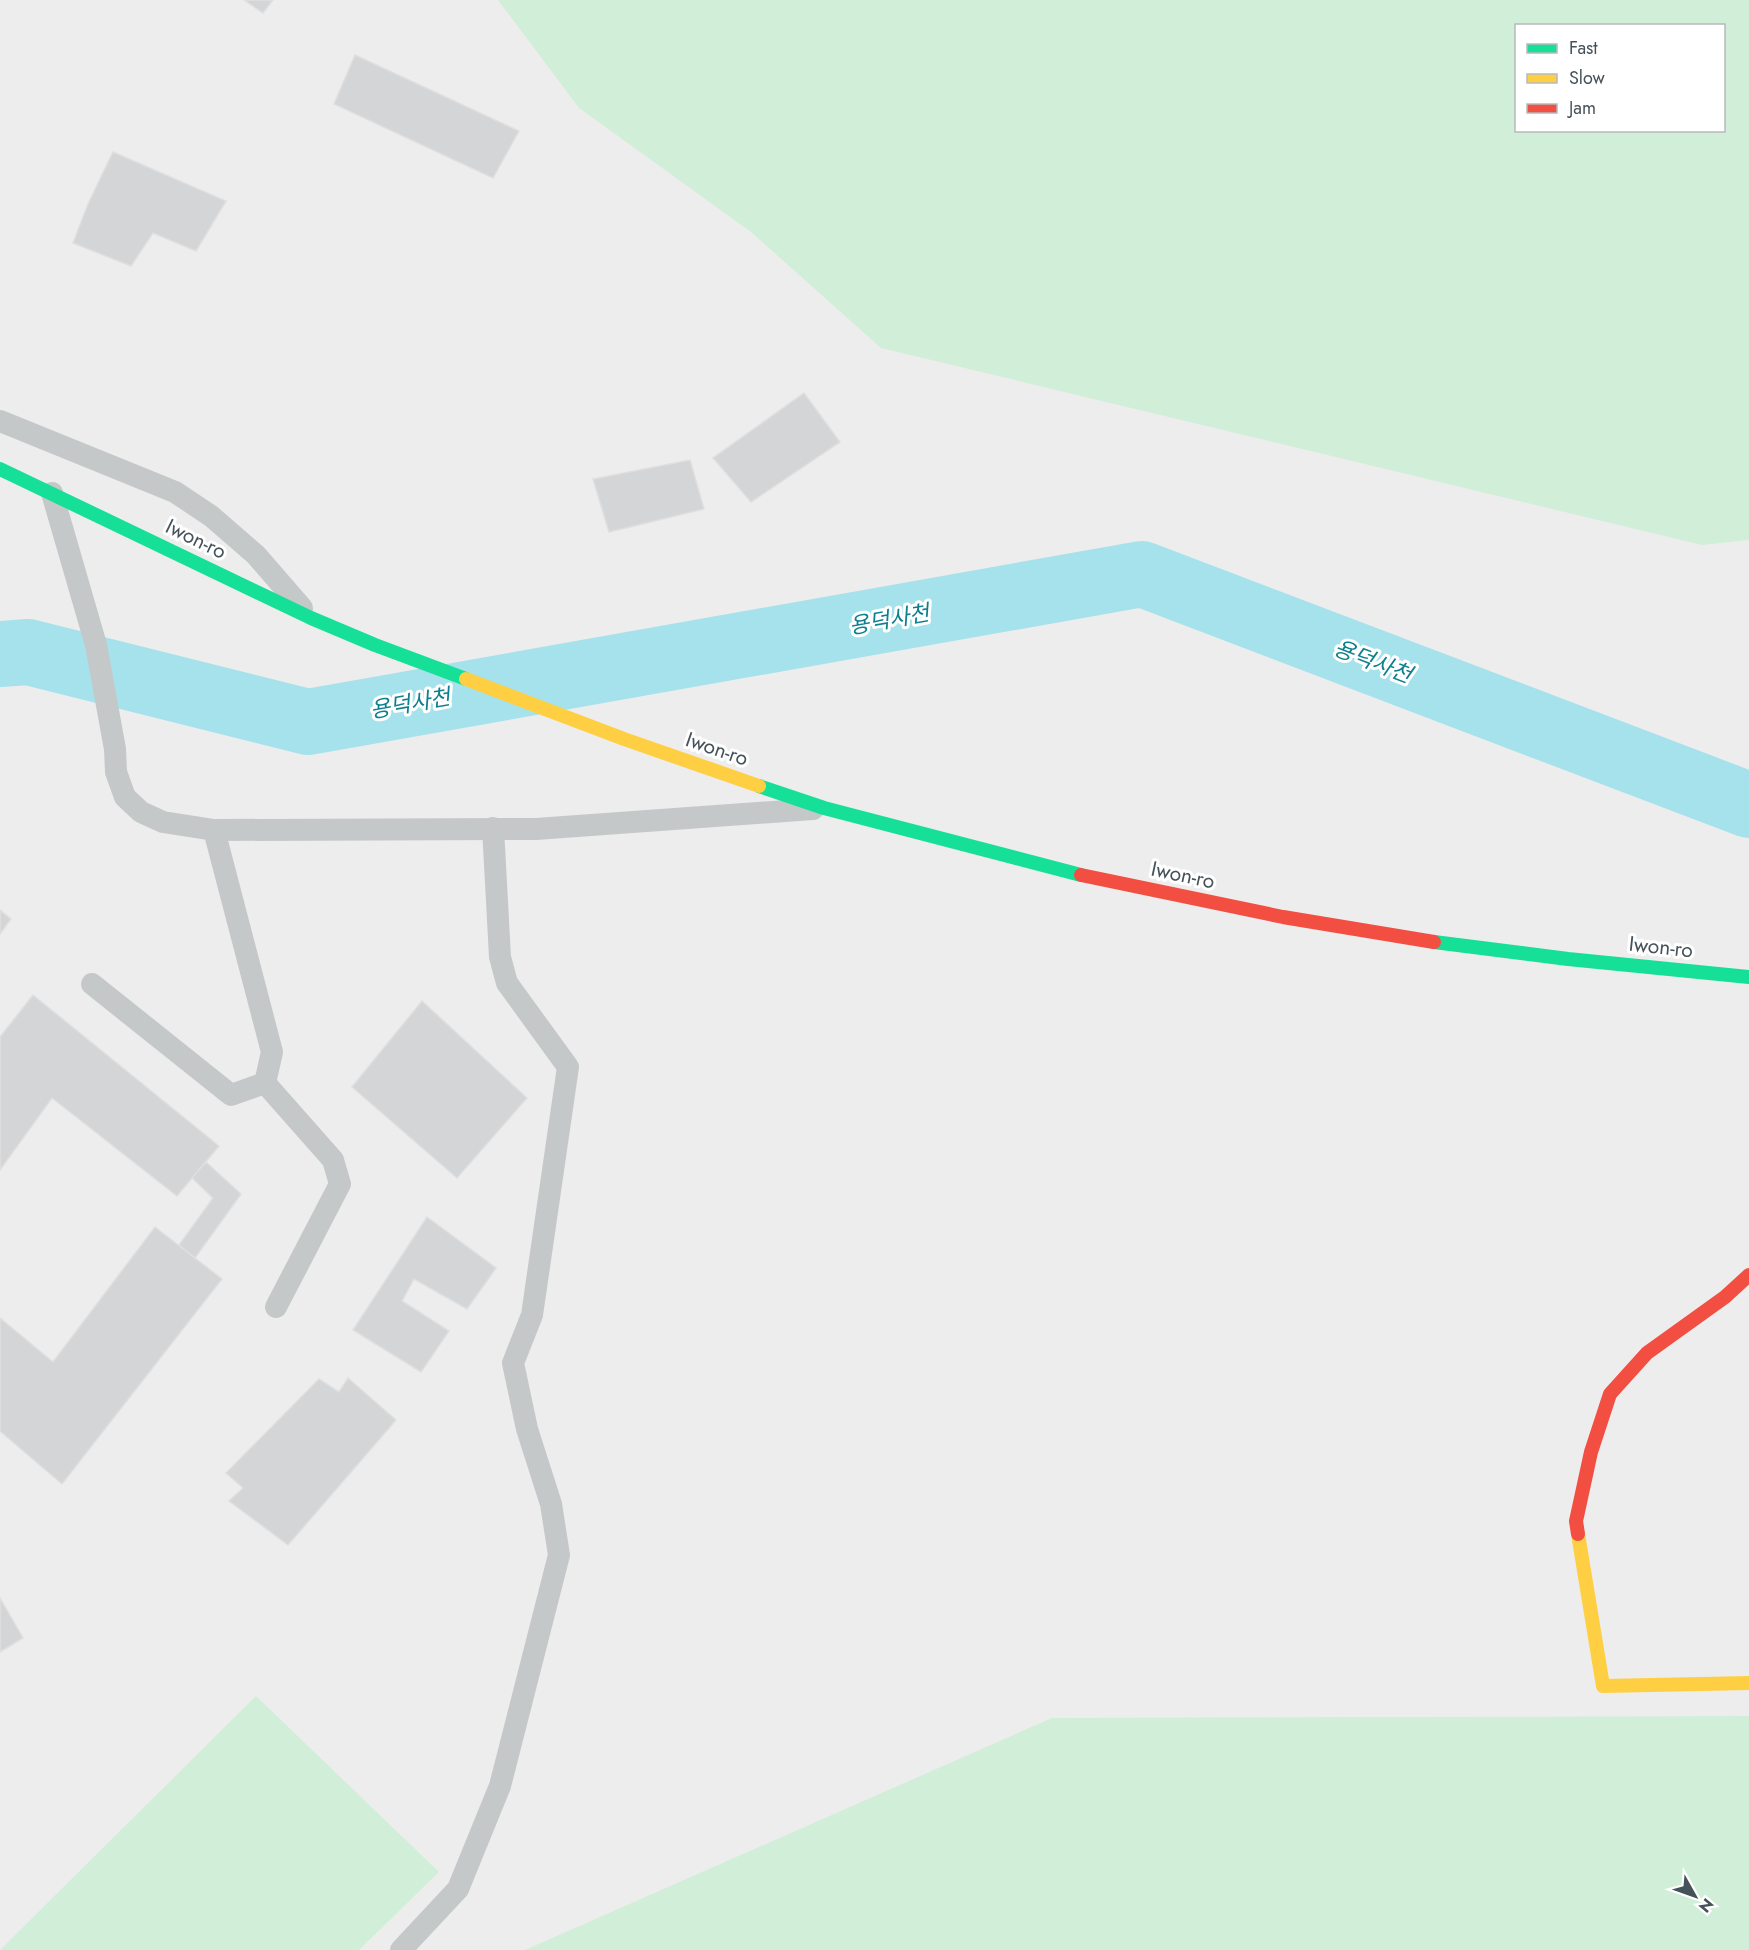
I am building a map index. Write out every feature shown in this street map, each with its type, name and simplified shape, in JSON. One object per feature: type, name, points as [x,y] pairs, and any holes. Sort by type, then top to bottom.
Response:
[{"type":"main road","name":"Iwon-ro","points":[[0,469],[311,618],[375,645],[624,739],[824,808],[1084,876],[1283,917],[1422,941],[1568,959],[1749,977]]},
{"type":"main road","points":[[1749,1275],[1725,1298],[1647,1353],[1610,1394],[1592,1452],[1576,1521],[1603,1686],[1749,1683]]},
{"type":"lane","points":[[0,421],[175,492],[212,516],[256,555],[311,618]]},
{"type":"lane","points":[[52,493],[96,645],[115,749],[116,772],[125,797],[141,812],[163,822],[214,830],[536,829],[824,808]]},
{"type":"lane","points":[[401,1950],[458,1889],[500,1786],[559,1556],[551,1504],[526,1429],[513,1363],[532,1315],[568,1067],[507,983],[500,957],[493,828]]},
{"type":"lane","points":[[214,830],[272,1052],[265,1083]]},
{"type":"lane","points":[[92,984],[231,1095],[265,1083]]},
{"type":"lane","points":[[265,1083],[333,1160],[340,1184],[276,1307]]},
{"type":"green space","points":[[498,0],[1749,0],[1749,540],[1702,545],[881,348],[751,232],[579,108]]},
{"type":"green space","points":[[256,1696],[439,1872],[359,1950],[0,1950]]},
{"type":"green space","points":[[1749,1716],[1749,1950],[525,1950],[1052,1718]]},
{"type":"building","points":[[244,0],[273,0],[263,13]]},
{"type":"building","points":[[355,55],[519,131],[493,178],[334,104]]},
{"type":"building","points":[[113,152],[226,201],[196,251],[153,233],[131,266],[73,243],[88,204]]},
{"type":"building","points":[[804,393],[840,442],[751,502],[713,458]]},
{"type":"building","points":[[690,460],[704,509],[609,532],[593,479]]},
{"type":"building","points":[[0,910],[11,919],[0,934]]},
{"type":"building","points":[[33,995],[219,1146],[177,1196],[52,1098],[0,1170],[0,1037]]},
{"type":"building","points":[[422,1001],[527,1098],[457,1178],[352,1087]]},
{"type":"building","points":[[206,1162],[241,1194],[195,1258],[179,1245],[213,1198],[192,1178]]},
{"type":"building","points":[[427,1217],[496,1268],[467,1309],[414,1279],[402,1301],[449,1331],[421,1372],[353,1330]]},
{"type":"building","points":[[155,1227],[222,1279],[62,1484],[0,1431],[0,1318],[53,1362]]},
{"type":"building","points":[[348,1378],[396,1420],[288,1545],[229,1501],[243,1488],[226,1473],[319,1379],[339,1392]]},
{"type":"building","points":[[0,1598],[23,1638],[0,1652]]},
{"type":"waterway","name":"용덕사천","points":[[0,654],[28,652],[308,722],[1142,574],[1749,805]]},
{"type":"traffic: fast","points":[[0,469],[311,618],[466,679]]},
{"type":"traffic: fast","points":[[759,786],[824,808],[1081,875]]},
{"type":"traffic: fast","points":[[1434,942],[1568,959],[1749,977]]},
{"type":"traffic: slow","points":[[466,679],[624,739],[759,786]]},
{"type":"traffic: slow","points":[[1578,1534],[1603,1686],[1749,1683]]},
{"type":"traffic: jam","points":[[1081,875],[1283,917],[1434,942]]},
{"type":"traffic: jam","points":[[1578,1534],[1576,1521],[1591,1452],[1610,1394],[1647,1353],[1725,1297],[1749,1275]]}]
